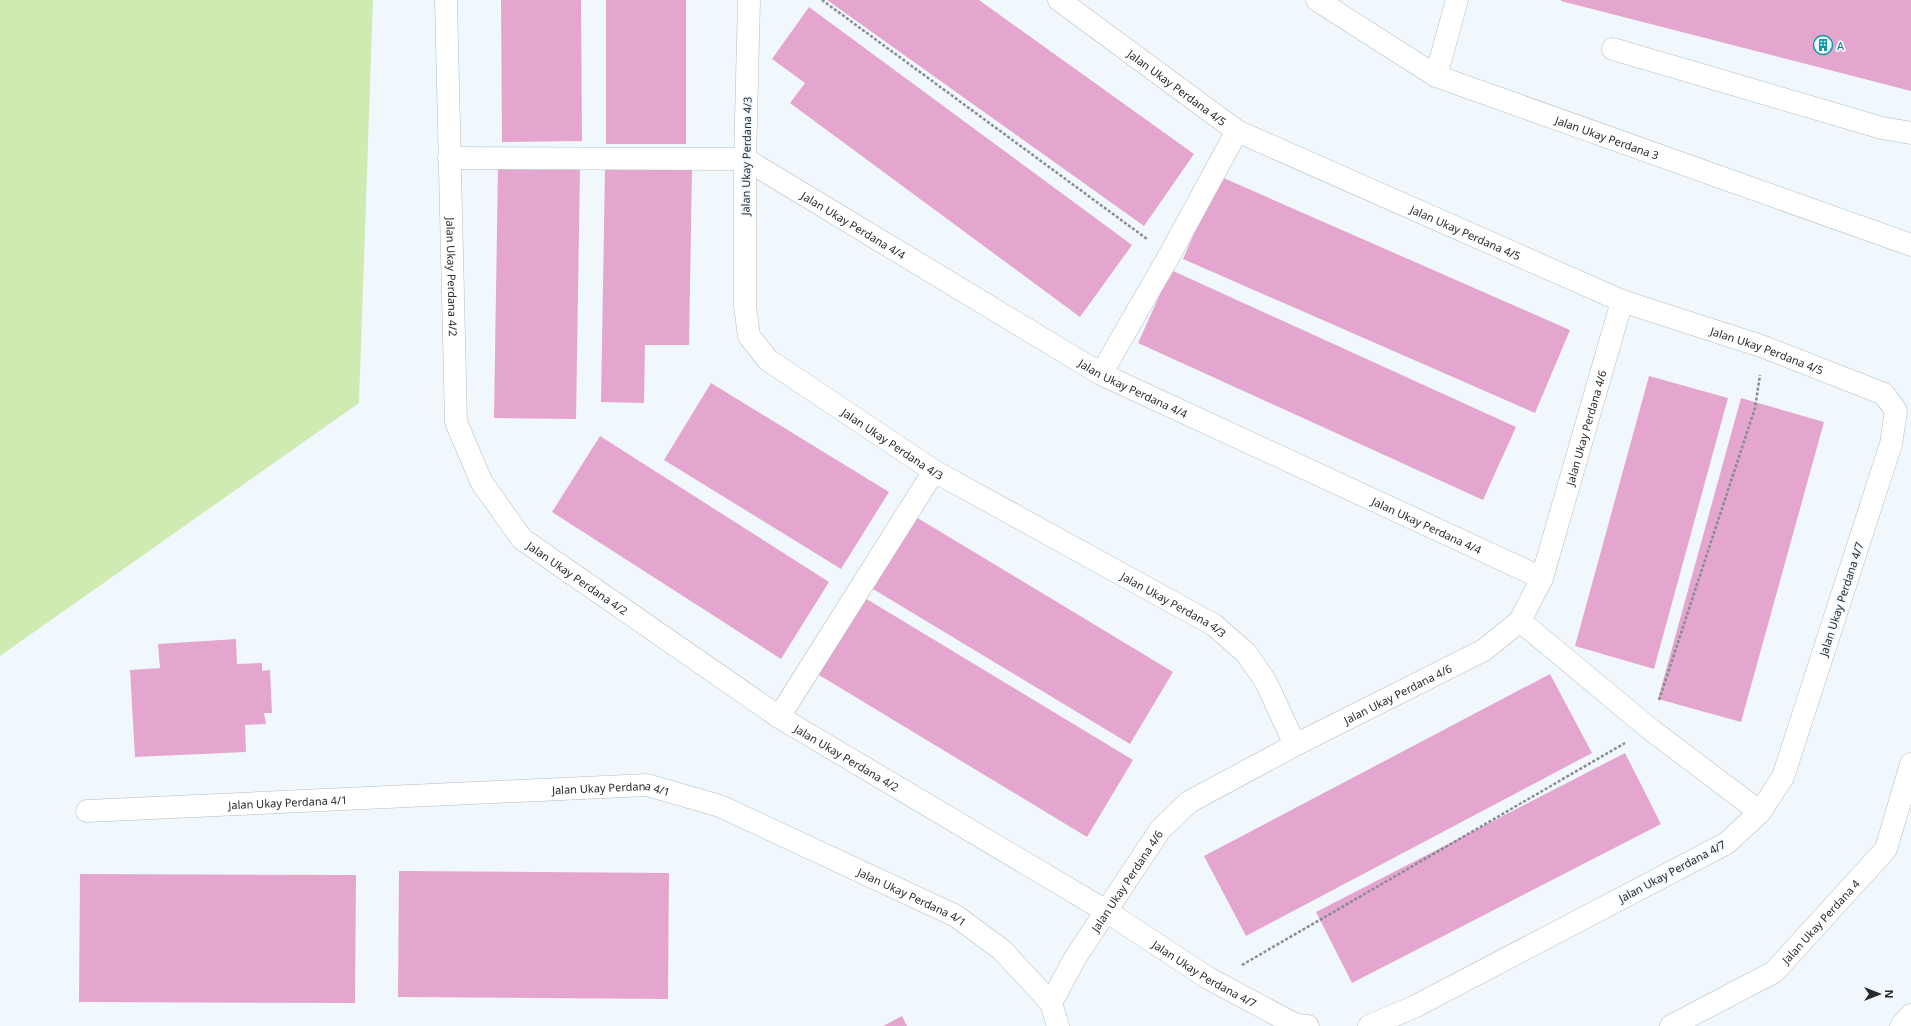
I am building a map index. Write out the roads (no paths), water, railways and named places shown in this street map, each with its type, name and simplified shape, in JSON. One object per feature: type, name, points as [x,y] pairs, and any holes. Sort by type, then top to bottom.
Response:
[{"type":"street","name":"Jalan Ukay Perdana 4/2","points":[[446,0],[456,422],[482,483],[522,539],[778,717],[1106,911]]},
{"type":"street","name":"Jalan Ukay Perdana 4/3","points":[[749,0],[745,159],[745,306],[750,336],[768,360],[934,471],[1214,625],[1246,653],[1266,682],[1295,745]]},
{"type":"street","name":"Jalan Ukay Perdana 4/5","points":[[1060,0],[1237,132],[1622,301],[1764,346],[1884,394],[1896,411]]},
{"type":"street","name":"Jalan Ukay Perdana 3","points":[[1317,0],[1436,76],[1911,245]]},
{"type":"street","points":[[1436,76],[1457,0]]},
{"type":"street","points":[[1614,49],[1882,128],[1911,133]]},
{"type":"street","points":[[1101,374],[1169,256],[1237,132]]},
{"type":"street","points":[[449,158],[745,159]]},
{"type":"street","name":"Jalan Ukay Perdana 4/4","points":[[745,159],[1101,374],[1542,578]]},
{"type":"street","name":"Jalan Ukay Perdana 4/6","points":[[1051,1003],[1075,958],[1160,830],[1189,802],[1295,745],[1484,650],[1520,620],[1542,578],[1622,301]]},
{"type":"street","name":"Jalan Ukay Perdana 4/7","points":[[1369,1026],[1414,1007],[1727,843],[1760,812],[1783,777],[1891,444],[1896,411]]},
{"type":"street","points":[[778,717],[934,471]]},
{"type":"street","points":[[1520,620],[1650,729],[1760,812]]},
{"type":"street","name":"Jalan Ukay Perdana 4","points":[[1671,1026],[1774,972],[1886,849],[1911,764]]},
{"type":"street","name":"Jalan Ukay Perdana 4/1","points":[[87,810],[647,786],[720,806],[956,916],[1002,950],[1051,1003],[1058,1026]]},
{"type":"street","name":"Jalan Ukay Perdana 4/7","points":[[1106,911],[1208,978],[1296,1024],[1308,1026]]},
{"type":"street","points":[[1901,1026],[1911,1015]]},
{"type":"place","name":"A","points":[[1823,45]]}]
